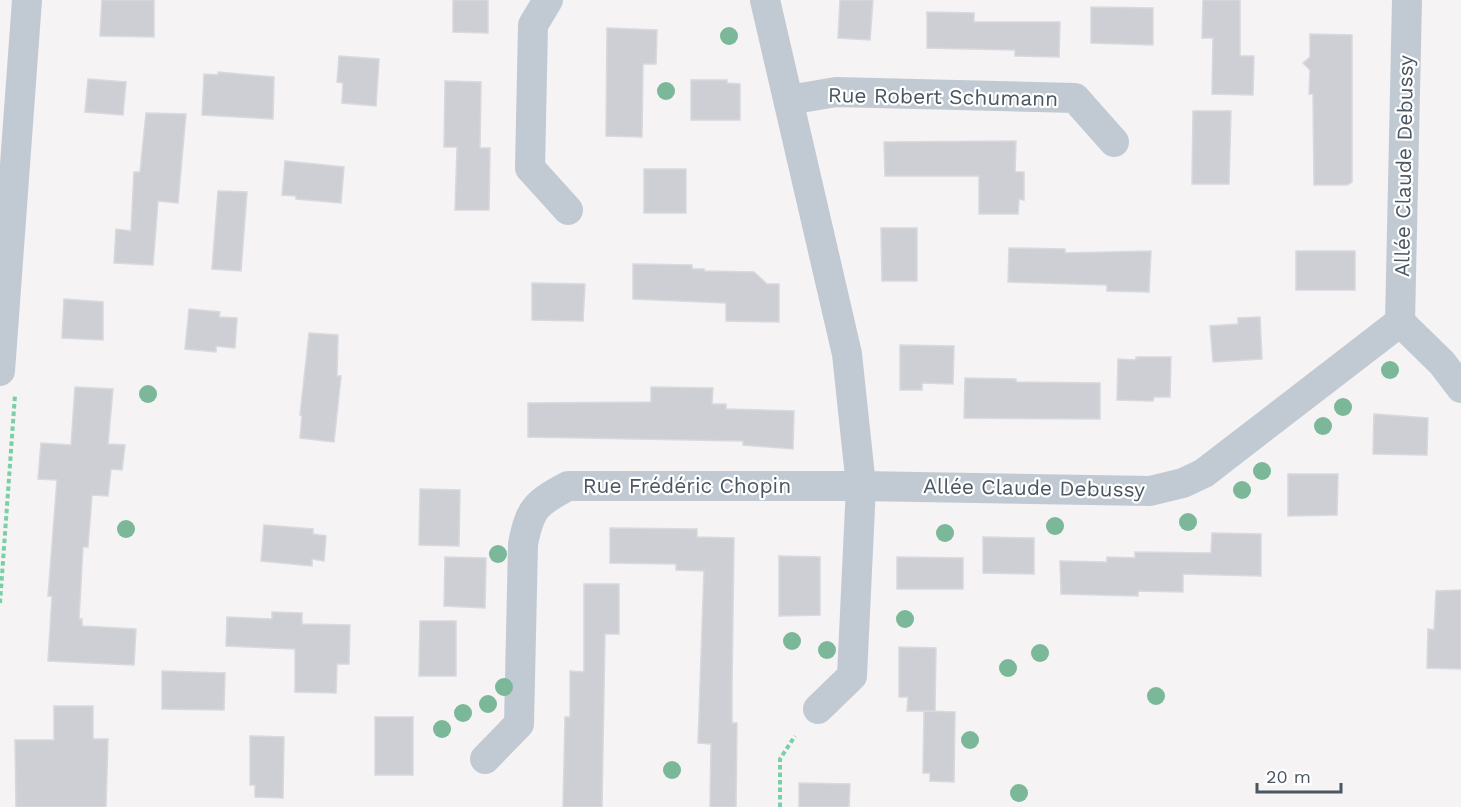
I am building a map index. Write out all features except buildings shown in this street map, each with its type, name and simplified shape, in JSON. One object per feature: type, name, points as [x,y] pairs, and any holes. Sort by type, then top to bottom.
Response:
[{"type":"street","points":[[0,371],[27,0]]},
{"type":"street","points":[[548,0],[533,25],[530,168],[568,210]]},
{"type":"street","points":[[765,0],[847,354],[861,486],[852,676],[818,708]]},
{"type":"street","name":"Allée Claude Debussy","points":[[861,486],[1150,490],[1183,483],[1204,473],[1400,322],[1407,0]]},
{"type":"street","name":"Rue Robert Schumann","points":[[789,100],[836,92],[1075,98],[1114,142]]},
{"type":"street","points":[[1400,322],[1442,363],[1461,388]]},
{"type":"street","name":"Rue Frédéric Chopin","points":[[485,759],[519,724],[523,544],[529,516],[548,496],[568,486],[861,486]]},
{"type":"path","points":[[780,807],[780,759],[795,736]]}]
